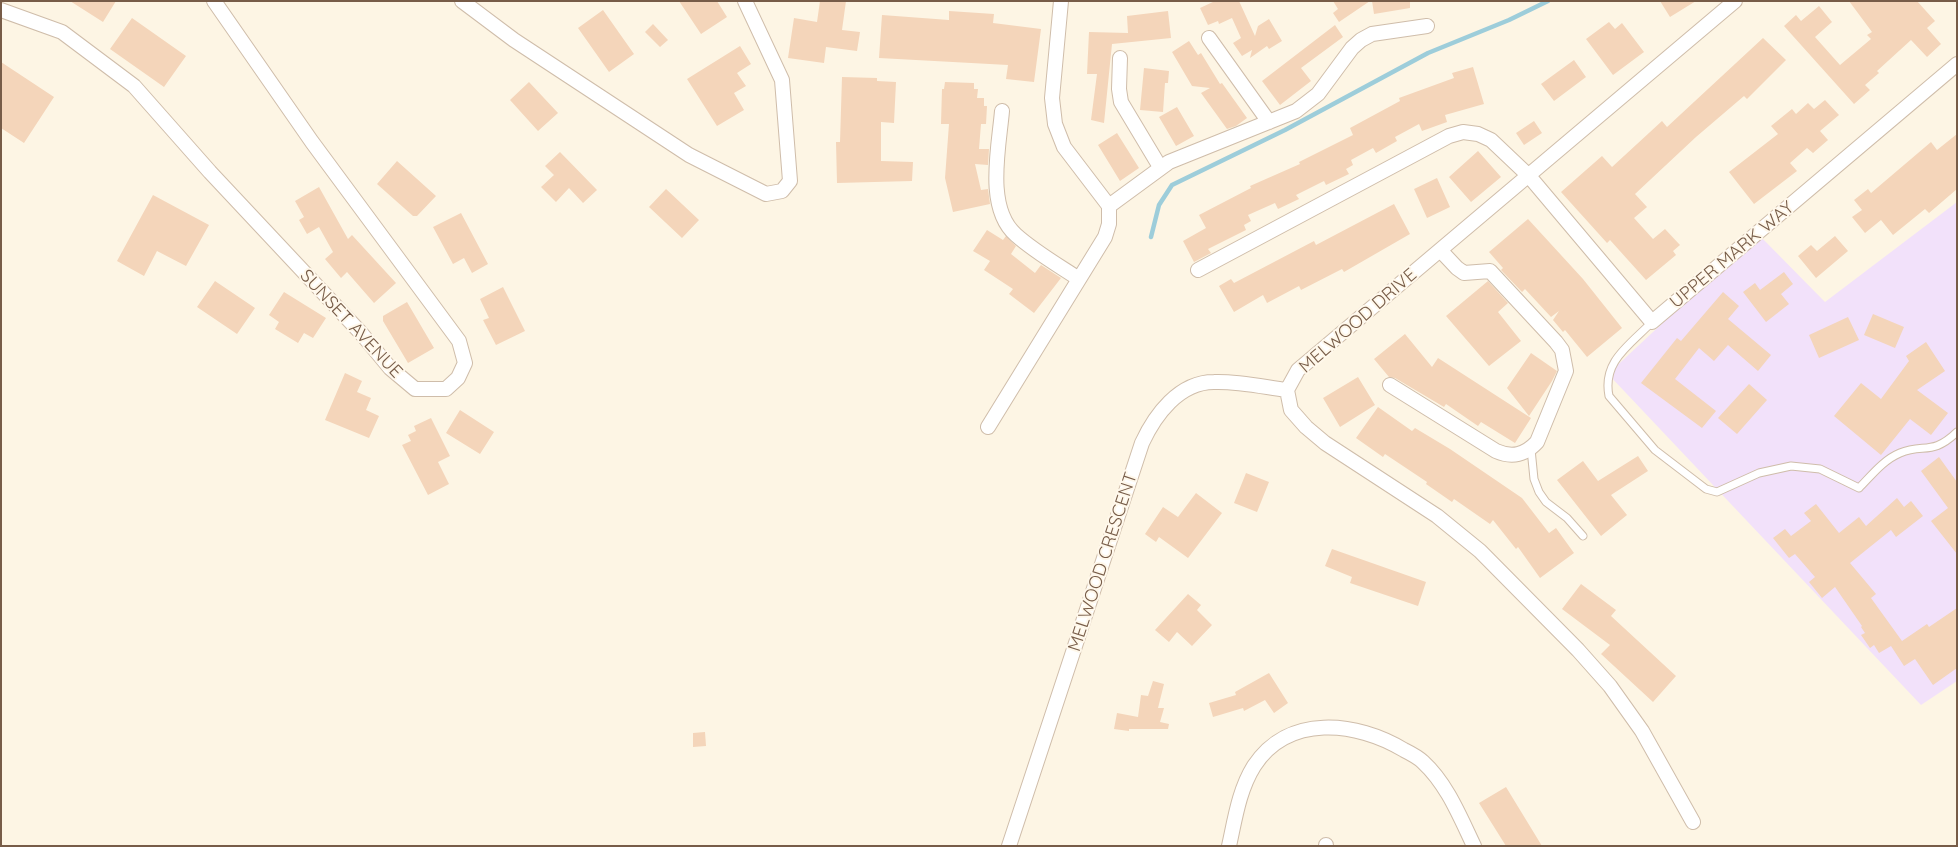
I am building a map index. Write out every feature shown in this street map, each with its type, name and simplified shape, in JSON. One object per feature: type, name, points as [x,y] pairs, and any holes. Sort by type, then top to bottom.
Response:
[{"type":"street","name":"SUNSET AVENUE","points":[[1,10],[62,32],[134,86],[216,180],[361,333],[390,368],[415,389],[446,389],[458,378],[465,363],[459,341],[312,142],[214,1]]},
{"type":"street","points":[[462,1],[514,40],[689,155],[766,194],[782,191],[790,181],[782,80],[746,2]]},
{"type":"street","points":[[988,427],[1105,237],[1109,224],[1109,206],[1064,147],[1055,124],[1052,98],[1061,1]]},
{"type":"street","name":"MELWOOD DRIVE","points":[[1693,822],[1642,731],[1610,686],[1578,650],[1480,551],[1437,516],[1326,443],[1306,427],[1291,410],[1287,390],[1298,370],[1735,1]]},
{"type":"street","points":[[1109,206],[1160,167],[1296,111],[1318,94],[1352,48],[1361,40],[1372,34],[1427,26]]},
{"type":"street","points":[[1208,38],[1269,122]]},
{"type":"street","points":[[1120,58],[1119,89],[1121,102],[1160,167]]},
{"type":"street","name":"UPPER MARK WAY","points":[[1652,322],[1957,64]]},
{"type":"street","points":[[1002,111],[996,186],[1001,212],[1014,234],[1079,279]]},
{"type":"street","points":[[1198,270],[1449,136],[1464,132],[1478,134],[1491,140],[1529,176],[1652,322]]},
{"type":"street","points":[[1390,386],[1496,451],[1514,455],[1531,449],[1541,434],[1566,371],[1562,350],[1490,271],[1464,273],[1440,251]]},
{"type":"street","name":"MELWOOD CRESCENT","points":[[1010,846],[1142,443],[1152,421],[1174,398],[1185,391],[1213,381],[1287,390]]},
{"type":"street","points":[[1229,846],[1244,786],[1255,765],[1273,744],[1300,730],[1327,726],[1357,730],[1388,740],[1422,761],[1447,790],[1474,846]]},
{"type":"lane","points":[[1652,322],[1611,365],[1607,385],[1609,396],[1655,450],[1706,489],[1717,492],[1760,473],[1792,466],[1820,469],[1859,488],[1887,460],[1902,452],[1934,448],[1944,443],[1957,432]]},
{"type":"lane","points":[[1531,449],[1534,479],[1539,492],[1546,502],[1567,518],[1583,536]]},
{"type":"shaded area","points":[[1957,202],[1957,681],[1921,705],[1608,374],[1758,234],[1825,302]]},
{"type":"building","points":[[70,1],[116,1],[103,22]]},
{"type":"building","points":[[679,1],[717,1],[727,17],[701,34]]},
{"type":"building","points":[[820,1],[846,1],[842,30],[860,32],[857,51],[826,47],[824,63],[788,58],[794,18],[817,22]]},
{"type":"building","points":[[1215,1],[1239,1],[1255,36],[1258,26],[1269,19],[1282,41],[1269,49],[1267,46],[1250,58],[1252,50],[1242,56],[1233,43],[1241,38],[1232,18],[1219,24],[1218,21],[1208,25],[1200,8]]},
{"type":"building","points":[[1333,1],[1370,1],[1339,22],[1333,13],[1338,9]]},
{"type":"building","points":[[1372,1],[1410,1],[1410,8],[1374,14]]},
{"type":"building","points":[[1660,1],[1696,1],[1670,17]]},
{"type":"building","points":[[1849,1],[1917,1],[1935,21],[1927,28],[1941,44],[1927,57],[1911,40],[1877,71],[1879,73],[1865,85],[1870,90],[1854,104],[1784,26],[1796,15],[1801,21],[1819,6],[1832,22],[1815,37],[1840,65],[1871,39],[1867,35],[1872,32]]},
{"type":"building","points":[[603,10],[634,54],[609,72],[578,28]]},
{"type":"building","points":[[949,11],[994,14],[993,23],[1041,29],[1034,82],[1006,79],[1008,65],[879,58],[882,15],[949,20]]},
{"type":"building","points":[[1168,11],[1171,38],[1112,44],[1104,123],[1091,120],[1097,74],[1087,74],[1089,32],[1128,33],[1127,16]]},
{"type":"building","points":[[132,18],[186,56],[164,87],[110,49]]},
{"type":"building","points":[[1609,22],[1615,29],[1622,23],[1644,52],[1613,75],[1586,39]]},
{"type":"building","points":[[653,24],[668,40],[660,47],[645,32]]},
{"type":"building","points":[[1335,25],[1343,37],[1301,68],[1311,81],[1280,105],[1262,81]]},
{"type":"building","points":[[1763,38],[1786,60],[1747,99],[1744,96],[1696,137],[1635,194],[1647,207],[1634,218],[1653,239],[1665,229],[1680,245],[1673,251],[1676,255],[1646,280],[1610,240],[1607,243],[1561,192],[1602,156],[1612,167],[1662,121],[1667,127]]},
{"type":"building","points":[[1189,41],[1198,55],[1201,53],[1220,84],[1222,83],[1247,118],[1236,126],[1227,129],[1201,93],[1210,88],[1192,86],[1172,52]]},
{"type":"building","points":[[740,46],[751,64],[737,73],[746,86],[734,93],[744,110],[717,126],[687,79]]},
{"type":"building","points":[[1574,60],[1586,77],[1554,101],[1541,84]]},
{"type":"building","points":[[1,62],[54,97],[24,143],[1,128]]},
{"type":"building","points":[[1473,67],[1484,104],[1445,115],[1447,122],[1422,131],[1419,124],[1395,137],[1397,141],[1376,153],[1373,148],[1351,160],[1353,165],[1346,169],[1349,174],[1326,185],[1324,181],[1296,195],[1299,199],[1278,209],[1275,203],[1248,215],[1251,221],[1244,225],[1246,230],[1208,249],[1211,253],[1194,262],[1183,241],[1206,228],[1199,215],[1251,188],[1250,186],[1300,164],[1299,162],[1353,135],[1350,128],[1400,101],[1399,98],[1454,78],[1452,73]]},
{"type":"building","points":[[1144,68],[1169,71],[1168,83],[1165,83],[1163,112],[1140,110]]},
{"type":"building","points":[[842,77],[877,78],[877,81],[896,82],[894,123],[881,122],[881,161],[913,162],[912,181],[837,183],[836,142],[840,142]]},
{"type":"building","points":[[529,82],[558,113],[538,131],[510,100]]},
{"type":"building","points":[[945,82],[974,83],[974,89],[978,89],[977,98],[984,98],[984,106],[987,106],[986,124],[981,124],[979,149],[989,149],[988,165],[975,164],[981,190],[988,189],[990,204],[953,212],[945,178],[949,124],[941,124],[942,89],[944,89]]},
{"type":"building","points":[[1825,100],[1839,115],[1820,131],[1828,140],[1813,153],[1807,148],[1790,163],[1797,171],[1754,204],[1729,172],[1778,134],[1771,126],[1792,109],[1796,114],[1808,103],[1814,109]]},
{"type":"building","points":[[1177,107],[1194,136],[1176,146],[1159,117]]},
{"type":"building","points":[[1534,121],[1542,133],[1524,145],[1516,133]]},
{"type":"building","points":[[1117,133],[1139,168],[1120,181],[1098,145]]},
{"type":"building","points":[[1957,134],[1957,189],[1929,213],[1925,209],[1893,235],[1881,220],[1865,233],[1852,217],[1862,210],[1854,200],[1868,189],[1871,193],[1931,142],[1937,150]]},
{"type":"building","points":[[1478,151],[1501,177],[1471,202],[1449,177]]},
{"type":"building","points":[[560,152],[597,190],[583,203],[569,188],[556,202],[541,187],[554,175],[545,166]]},
{"type":"building","points":[[397,161],[436,196],[417,216],[413,216],[377,184]]},
{"type":"building","points":[[1437,178],[1450,207],[1427,218],[1414,189]]},
{"type":"building","points":[[319,187],[348,239],[352,235],[396,283],[374,303],[347,272],[341,278],[325,259],[333,252],[319,227],[307,234],[299,220],[304,217],[295,201]]},
{"type":"building","points":[[666,189],[699,220],[682,238],[649,207]]},
{"type":"building","points":[[153,195],[209,225],[186,266],[157,251],[144,276],[117,261]]},
{"type":"building","points":[[1394,204],[1410,234],[1344,272],[1342,269],[1301,290],[1299,286],[1267,303],[1263,295],[1234,312],[1219,286],[1231,279],[1234,283],[1314,241],[1316,245]]},
{"type":"building","points":[[461,213],[488,264],[472,273],[464,258],[453,264],[433,227]]},
{"type":"building","points":[[1528,219],[1583,279],[1622,328],[1587,357],[1565,330],[1563,332],[1553,320],[1559,311],[1551,317],[1525,289],[1522,292],[1501,270],[1503,268],[1489,252]]},
{"type":"building","points":[[987,230],[1003,240],[1006,236],[1016,246],[1011,254],[1035,273],[1041,265],[1061,278],[1034,313],[1009,294],[1013,289],[984,270],[990,261],[973,251]]},
{"type":"building","points":[[1835,236],[1848,251],[1816,278],[1798,256],[1811,245],[1817,251]]},
{"type":"building","points":[[1784,272],[1793,284],[1781,294],[1789,304],[1766,322],[1743,292],[1755,283],[1760,290]]},
{"type":"building","points":[[215,281],[255,308],[237,334],[197,307]]},
{"type":"building","points":[[1488,281],[1508,303],[1498,312],[1521,341],[1489,366],[1446,316]]},
{"type":"building","points":[[503,287],[525,331],[496,345],[483,320],[489,318],[480,299]]},
{"type":"building","points":[[284,292],[326,318],[313,338],[304,333],[298,343],[275,329],[279,322],[269,315]]},
{"type":"building","points":[[1723,292],[1739,306],[1728,319],[1771,355],[1758,371],[1728,345],[1714,361],[1699,348],[1675,379],[1716,411],[1702,428],[1641,383],[1677,338],[1681,341]]},
{"type":"building","points":[[407,302],[434,348],[408,363],[383,321],[383,316]]},
{"type":"building","points":[[1873,314],[1904,327],[1895,348],[1864,335]]},
{"type":"building","points":[[1848,317],[1859,340],[1819,358],[1809,335]]},
{"type":"building","points":[[1405,334],[1432,367],[1438,358],[1531,418],[1515,443],[1481,422],[1478,426],[1446,404],[1444,407],[1395,378],[1389,377],[1374,359]]},
{"type":"building","points":[[1926,342],[1945,371],[1917,390],[1948,413],[1931,435],[1910,419],[1881,455],[1834,416],[1861,383],[1881,399],[1909,361],[1906,356]]},
{"type":"building","points":[[1531,353],[1557,371],[1529,416],[1507,388]]},
{"type":"building","points":[[345,373],[362,381],[357,392],[371,398],[366,410],[379,416],[369,438],[325,420]]},
{"type":"building","points":[[1358,377],[1375,405],[1340,427],[1323,398]]},
{"type":"building","points":[[1749,384],[1767,400],[1737,434],[1718,418]]},
{"type":"building","points":[[1378,407],[1412,431],[1415,428],[1450,449],[1522,498],[1549,533],[1556,528],[1574,553],[1540,578],[1518,547],[1516,549],[1493,520],[1490,524],[1454,499],[1452,502],[1426,484],[1427,482],[1385,454],[1383,457],[1356,438]]},
{"type":"building","points":[[460,410],[494,432],[480,454],[446,433]]},
{"type":"building","points":[[431,418],[450,456],[438,462],[449,484],[428,495],[402,445],[411,441],[408,435],[416,431],[414,426]]},
{"type":"building","points":[[1638,456],[1648,471],[1611,495],[1627,515],[1601,536],[1557,480],[1583,461],[1598,481]]},
{"type":"building","points":[[1939,457],[1957,482],[1957,554],[1931,521],[1948,508],[1921,471]]},
{"type":"building","points":[[1246,473],[1269,482],[1257,512],[1234,503]]},
{"type":"building","points":[[1196,493],[1222,513],[1188,558],[1159,537],[1156,542],[1145,534],[1163,507],[1178,517]]},
{"type":"building","points":[[1897,498],[1904,507],[1911,501],[1923,516],[1896,537],[1891,530],[1850,563],[1876,594],[1871,598],[1902,641],[1927,624],[1929,627],[1957,608],[1957,668],[1933,685],[1915,659],[1904,666],[1891,646],[1879,653],[1874,645],[1870,648],[1861,635],[1865,633],[1862,626],[1835,587],[1822,598],[1809,582],[1815,577],[1795,554],[1789,558],[1773,538],[1785,529],[1791,536],[1811,521],[1804,513],[1816,504],[1839,533],[1859,517],[1866,526]]},
{"type":"building","points":[[1332,549],[1426,582],[1418,606],[1350,583],[1352,577],[1325,566]]},
{"type":"building","points":[[1581,584],[1616,610],[1611,616],[1676,676],[1653,702],[1601,654],[1610,645],[1562,609]]},
{"type":"building","points":[[1188,594],[1201,605],[1197,610],[1212,625],[1192,646],[1177,632],[1169,642],[1155,630]]},
{"type":"building","points":[[1269,673],[1288,703],[1274,713],[1265,700],[1244,711],[1243,708],[1213,717],[1209,703],[1236,695],[1235,692]]},
{"type":"building","points":[[1153,681],[1164,684],[1158,708],[1164,708],[1160,722],[1169,724],[1168,729],[1129,729],[1129,731],[1114,729],[1117,713],[1138,717],[1141,695],[1148,696]]},
{"type":"building","points":[[705,732],[706,746],[693,747],[693,733]]},
{"type":"building","points":[[1506,787],[1542,846],[1506,846],[1479,803]]},
{"type":"waterway","points":[[1151,237],[1159,205],[1172,185],[1285,130],[1428,53],[1509,20],[1548,1]]}]
